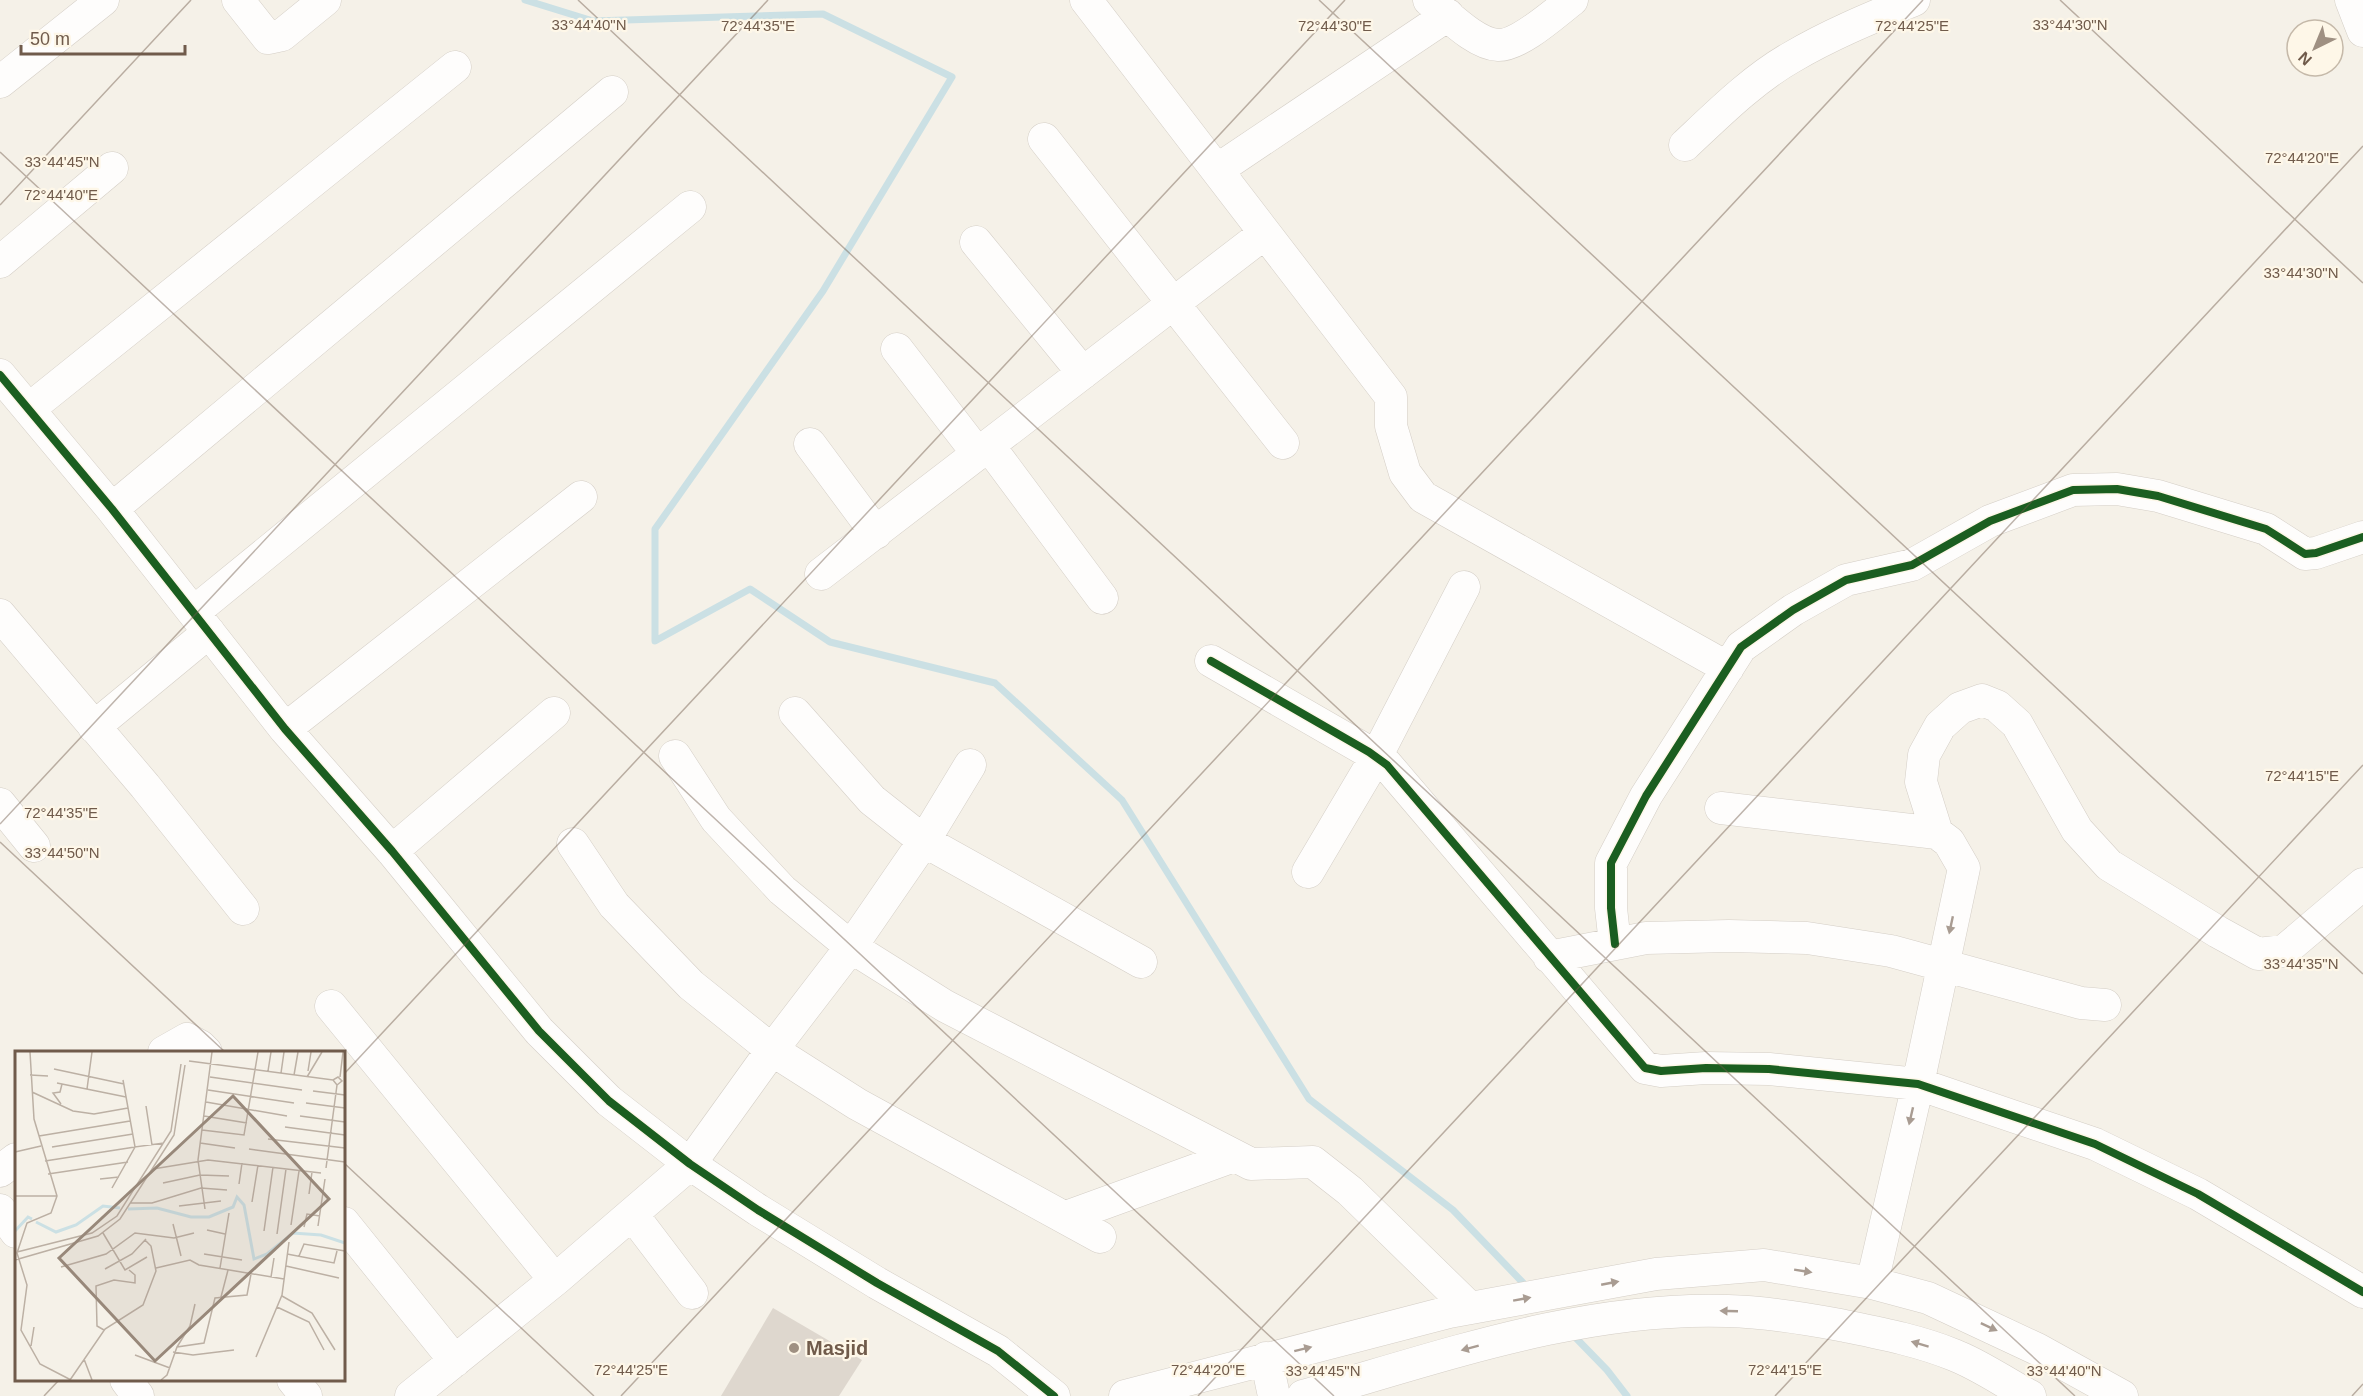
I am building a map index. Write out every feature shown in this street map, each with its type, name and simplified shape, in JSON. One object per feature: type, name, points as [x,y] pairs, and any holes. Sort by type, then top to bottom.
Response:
[{"type":"street","points":[[0,82],[103,0]]},
{"type":"street","points":[[238,0],[268,38],[282,35],[325,0]]},
{"type":"street","points":[[1086,0],[1391,397],[1391,426],[1405,473],[1423,497],[1728,668]]},
{"type":"street","points":[[1217,170],[1439,8],[1474,37],[1499,45],[1524,37],[1572,0]]},
{"type":"street","points":[[1685,145],[1761,79],[1791,57],[1873,17],[1914,0]]},
{"type":"street","points":[[2351,0],[2363,31]]},
{"type":"street","points":[[29,409],[455,67]]},
{"type":"street","points":[[112,508],[612,92]]},
{"type":"street","points":[[1044,139],[1283,443]]},
{"type":"street","points":[[0,261],[112,168]]},
{"type":"street","points":[[94,727],[202,622],[690,207]]},
{"type":"street","points":[[821,574],[1265,233]]},
{"type":"street","points":[[976,242],[1083,373]]},
{"type":"street","points":[[897,349],[984,450],[1102,598]]},
{"type":"street","points":[[0,375],[112,508],[285,729],[392,851],[539,1031],[609,1101],[690,1164],[758,1210],[877,1283],[998,1351],[1054,1396]]},
{"type":"street","points":[[810,444],[876,532]]},
{"type":"street","points":[[1615,944],[1611,908],[1611,863],[1646,796],[1741,647],[1793,610],[1846,580],[1912,566],[1990,521],[2073,490],[2117,489],[2158,496],[2266,529],[2305,554],[2316,553],[2363,537]]},
{"type":"street","points":[[285,729],[581,497]]},
{"type":"street","points":[[1308,872],[1376,757],[1464,587]]},
{"type":"street","points":[[0,615],[145,786],[243,909]]},
{"type":"street","points":[[1211,661],[1387,765],[1645,1068],[1661,1071],[1706,1068],[1769,1070],[1918,1084],[2095,1144],[2198,1194],[2363,1292]]},
{"type":"street","points":[[1872,1283],[1918,1084],[1964,868],[1948,842],[1937,833],[1920,782],[1924,755],[1940,726],[1960,708],[1982,700],[1997,706],[2017,724],[2077,830],[2109,865],[2258,954],[2284,951],[2363,884]]},
{"type":"street","points":[[392,851],[554,713]]},
{"type":"street","points":[[795,713],[872,800],[924,841],[1141,962]]},
{"type":"street","points":[[675,756],[716,819],[782,890],[851,947],[945,1006],[1251,1164],[1313,1162],[1350,1191],[1481,1306]]},
{"type":"street","points":[[411,1396],[555,1280],[690,1164],[772,1050],[851,947],[924,841],[970,765]]},
{"type":"street","points":[[0,804],[34,846]]},
{"type":"street","points":[[1721,808],[1937,833]]},
{"type":"street","points":[[573,844],[614,904],[691,985],[772,1050],[857,1104],[1100,1236]]},
{"type":"street","points":[[1549,957],[1646,938],[1730,936],[1807,938],[1891,951],[2081,1003],[2105,1005]]},
{"type":"street","points":[[332,1006],[555,1280]]},
{"type":"street","points":[[168,1051],[187,1040],[200,1046],[204,1051]]},
{"type":"street","points":[[1066,1217],[1234,1156]]},
{"type":"street","points":[[0,1171],[15,1160]]},
{"type":"street","points":[[0,1210],[15,1231]]},
{"type":"street","points":[[632,1214],[692,1293]]},
{"type":"street","points":[[345,1223],[456,1360]]},
{"type":"street","points":[[1125,1396],[1266,1358],[1481,1306],[1656,1274],[1764,1265],[1872,1283],[1928,1298],[2037,1349],[2122,1396]]},
{"type":"street","points":[[1303,1396],[1527,1334],[1580,1322],[1657,1312],[1728,1311],[1802,1318],[1892,1335],[1955,1355],[2030,1396]]},
{"type":"street","points":[[1266,1358],[1274,1396]]},
{"type":"street","points":[[127,1381],[138,1396]]},
{"type":"street","points":[[294,1381],[306,1396]]},
{"type":"building","name":"Masjid","points":[[773,1308],[862,1360],[839,1396],[721,1396]]},
{"type":"waterway","points":[[525,0],[593,21],[823,14],[952,77],[823,291],[655,529],[655,641],[750,589],[830,642],[995,683],[1122,800],[1309,1099],[1453,1210],[1528,1288]]},
{"type":"waterway","points":[[1573,1335],[1607,1370],[1627,1396]]},
{"type":"cycle path","points":[[0,375],[112,509],[285,729],[392,851],[539,1031],[609,1101],[690,1164],[758,1210],[877,1283],[998,1351],[1054,1396]]},
{"type":"cycle path","points":[[1615,944],[1611,908],[1611,863],[1646,796],[1741,647],[1793,610],[1846,580],[1912,565],[1990,521],[2073,490],[2117,489],[2158,496],[2266,529],[2305,554],[2316,553],[2363,537]]},
{"type":"cycle path","points":[[1211,661],[1369,752],[1387,765],[1645,1068],[1661,1071],[1706,1068],[1769,1069],[1918,1084],[2095,1144],[2198,1194],[2363,1292]]},
{"type":"place","name":"Masjid","points":[[794,1348]]}]
